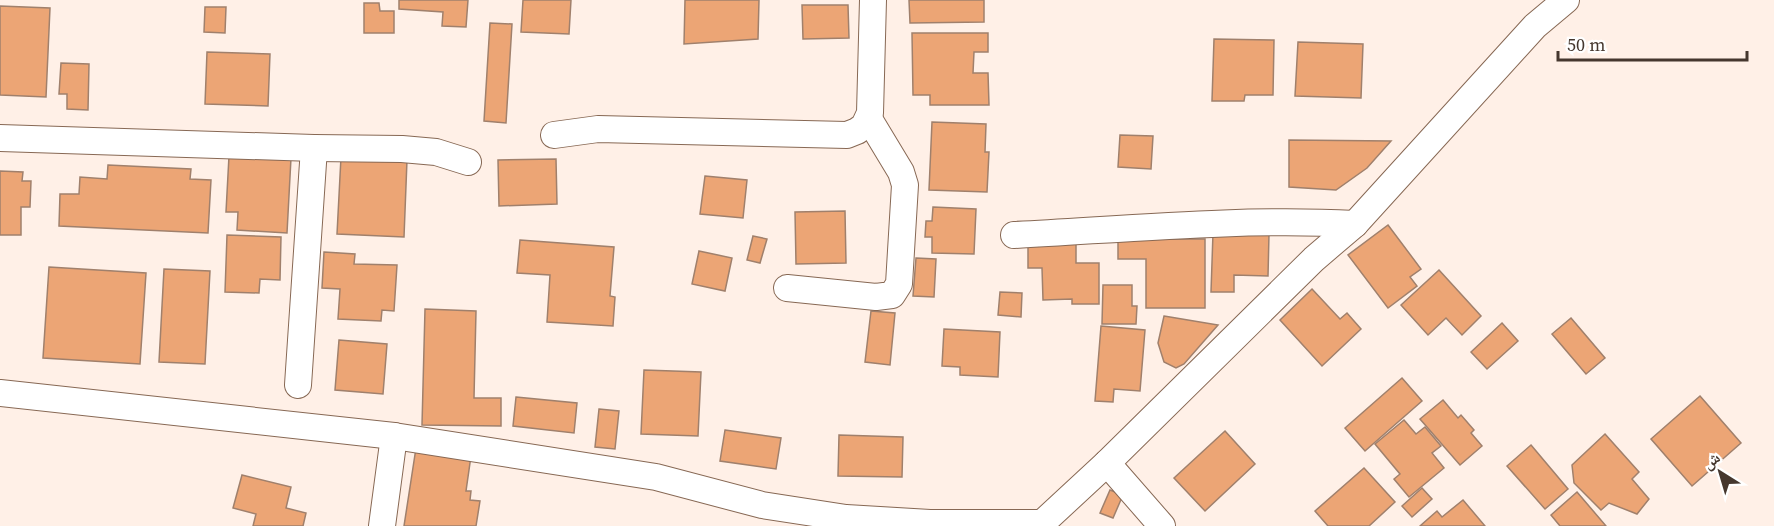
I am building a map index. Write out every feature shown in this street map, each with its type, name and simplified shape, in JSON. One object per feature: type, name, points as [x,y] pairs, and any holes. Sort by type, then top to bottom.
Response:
[{"type":"street","points":[[787,288],[876,297],[892,295],[899,284],[905,185],[901,172],[869,119],[872,89],[873,0]]},
{"type":"street","points":[[0,393],[394,436],[656,477],[762,505],[846,519],[1040,525],[1107,463],[1314,259],[1355,224],[1535,26],[1566,0]]},
{"type":"street","points":[[554,135],[598,129],[847,135],[857,131],[869,119]]},
{"type":"street","points":[[0,138],[402,149],[436,152],[468,162]]},
{"type":"street","points":[[298,385],[314,148]]},
{"type":"street","points":[[1014,235],[1207,224],[1312,222],[1355,224]]},
{"type":"street","points":[[382,526],[394,436]]},
{"type":"street","points":[[1107,463],[1162,526]]},
{"type":"building","points":[[399,0],[468,0],[466,27],[442,26],[443,12],[399,9]]},
{"type":"building","points":[[523,0],[571,0],[569,34],[521,32]]},
{"type":"building","points":[[685,0],[759,0],[758,39],[684,44]]},
{"type":"building","points":[[909,0],[984,0],[984,22],[910,23]]},
{"type":"building","points":[[364,3],[379,3],[380,11],[394,11],[394,33],[364,33]]},
{"type":"building","points":[[802,5],[848,5],[849,38],[803,39]]},
{"type":"building","points":[[0,6],[50,8],[46,97],[0,95]]},
{"type":"building","points":[[205,7],[226,7],[225,33],[204,32]]},
{"type":"building","points":[[490,23],[512,24],[506,123],[484,121]]},
{"type":"building","points":[[912,33],[988,33],[988,52],[974,52],[973,73],[988,73],[989,105],[930,105],[930,95],[913,95]]},
{"type":"building","points":[[1214,39],[1274,40],[1273,95],[1245,95],[1244,101],[1212,101]]},
{"type":"building","points":[[1298,42],[1363,44],[1361,98],[1295,96]]},
{"type":"building","points":[[207,52],[270,54],[268,106],[205,104]]},
{"type":"building","points":[[61,63],[89,64],[88,110],[67,109],[67,94],[59,94]]},
{"type":"building","points":[[932,122],[986,124],[985,152],[989,152],[987,192],[929,190]]},
{"type":"building","points":[[1120,135],[1153,136],[1151,169],[1118,167]]},
{"type":"building","points":[[1289,140],[1391,141],[1367,168],[1336,190],[1289,187]]},
{"type":"building","points":[[229,156],[291,158],[287,233],[237,230],[238,212],[226,212]]},
{"type":"building","points":[[341,157],[407,160],[404,237],[337,234]]},
{"type":"building","points":[[556,159],[557,204],[499,206],[498,160]]},
{"type":"building","points":[[108,165],[191,169],[190,179],[211,180],[208,233],[59,226],[60,194],[79,194],[80,177],[107,179]]},
{"type":"building","points":[[0,171],[23,172],[22,181],[31,181],[30,207],[21,207],[21,235],[0,235]]},
{"type":"building","points":[[705,176],[747,180],[743,218],[700,214]]},
{"type":"building","points":[[933,207],[976,209],[974,254],[932,253],[932,237],[925,237],[926,221],[932,221]]},
{"type":"building","points":[[845,211],[846,263],[796,264],[795,212]]},
{"type":"building","points":[[1388,225],[1421,269],[1410,277],[1417,286],[1388,308],[1348,255]]},
{"type":"building","points":[[1213,233],[1269,234],[1268,276],[1234,275],[1234,292],[1211,292]]},
{"type":"building","points":[[227,235],[281,237],[280,280],[260,279],[259,293],[225,292]]},
{"type":"building","points":[[753,236],[767,239],[760,263],[747,260]]},
{"type":"building","points":[[1118,239],[1205,239],[1205,308],[1146,308],[1146,259],[1118,259]]},
{"type":"building","points":[[520,240],[614,247],[610,296],[615,297],[613,326],[547,322],[550,275],[517,273]]},
{"type":"building","points":[[1028,244],[1076,244],[1076,263],[1099,263],[1099,304],[1072,304],[1072,299],[1043,300],[1042,268],[1028,268]]},
{"type":"building","points":[[699,251],[732,258],[725,291],[692,284]]},
{"type":"building","points":[[324,252],[355,254],[354,264],[397,265],[394,311],[382,310],[381,321],[338,319],[340,289],[322,288]]},
{"type":"building","points":[[916,258],[936,259],[934,297],[913,296]]},
{"type":"building","points":[[49,267],[146,273],[140,364],[43,358]]},
{"type":"building","points":[[164,269],[210,271],[205,364],[159,362]]},
{"type":"building","points":[[1439,270],[1481,316],[1462,335],[1446,318],[1428,335],[1401,305]]},
{"type":"building","points":[[1103,285],[1132,285],[1132,306],[1137,306],[1136,324],[1102,324]]},
{"type":"building","points":[[1312,289],[1340,319],[1347,313],[1361,329],[1322,366],[1280,320]]},
{"type":"building","points":[[1000,292],[1022,293],[1021,317],[998,315]]},
{"type":"building","points":[[425,309],[476,311],[474,398],[501,398],[501,426],[422,425]]},
{"type":"building","points":[[871,311],[895,313],[890,365],[865,362]]},
{"type":"building","points":[[1164,316],[1218,325],[1184,364],[1176,368],[1164,362],[1158,343]]},
{"type":"building","points":[[1571,318],[1605,358],[1586,374],[1552,334]]},
{"type":"building","points":[[1502,323],[1518,341],[1487,369],[1471,352]]},
{"type":"building","points":[[1101,326],[1145,330],[1140,391],[1114,389],[1113,402],[1095,401]]},
{"type":"building","points":[[944,329],[1000,332],[998,377],[960,375],[960,367],[942,366]]},
{"type":"building","points":[[339,340],[387,344],[383,394],[335,390]]},
{"type":"building","points":[[644,370],[701,372],[698,436],[641,434]]},
{"type":"building","points":[[1402,378],[1422,401],[1365,451],[1345,428]]},
{"type":"building","points":[[1700,396],[1741,443],[1692,486],[1651,439]]},
{"type":"building","points":[[516,397],[577,403],[574,433],[513,426]]},
{"type":"building","points":[[1443,400],[1458,418],[1461,415],[1474,430],[1471,433],[1482,446],[1460,465],[1420,419]]},
{"type":"building","points":[[599,409],[619,411],[615,449],[595,447]]},
{"type":"building","points":[[1404,420],[1416,434],[1425,427],[1441,446],[1432,453],[1444,468],[1409,497],[1394,479],[1400,474],[1375,444]]},
{"type":"building","points":[[725,430],[781,438],[776,469],[720,461]]},
{"type":"building","points":[[1225,431],[1255,464],[1205,511],[1174,478]]},
{"type":"building","points":[[1605,434],[1639,472],[1632,479],[1649,499],[1637,514],[1609,503],[1601,510],[1574,483],[1572,465]]},
{"type":"building","points":[[839,435],[903,437],[902,477],[838,476]]},
{"type":"building","points":[[1531,445],[1568,489],[1545,509],[1507,466]]},
{"type":"building","points":[[416,448],[471,456],[466,491],[471,491],[470,500],[480,501],[476,526],[404,526]]},
{"type":"building","points":[[1364,468],[1395,502],[1369,526],[1328,526],[1315,511]]},
{"type":"building","points":[[242,475],[291,487],[286,508],[306,513],[303,526],[253,526],[256,514],[233,508]]},
{"type":"building","points":[[1422,488],[1432,499],[1412,517],[1402,506]]},
{"type":"building","points":[[1110,490],[1123,495],[1113,518],[1100,513]]},
{"type":"building","points":[[1577,492],[1606,526],[1560,526],[1551,515]]},
{"type":"building","points":[[1463,500],[1485,526],[1420,526],[1437,511],[1442,517]]}]
